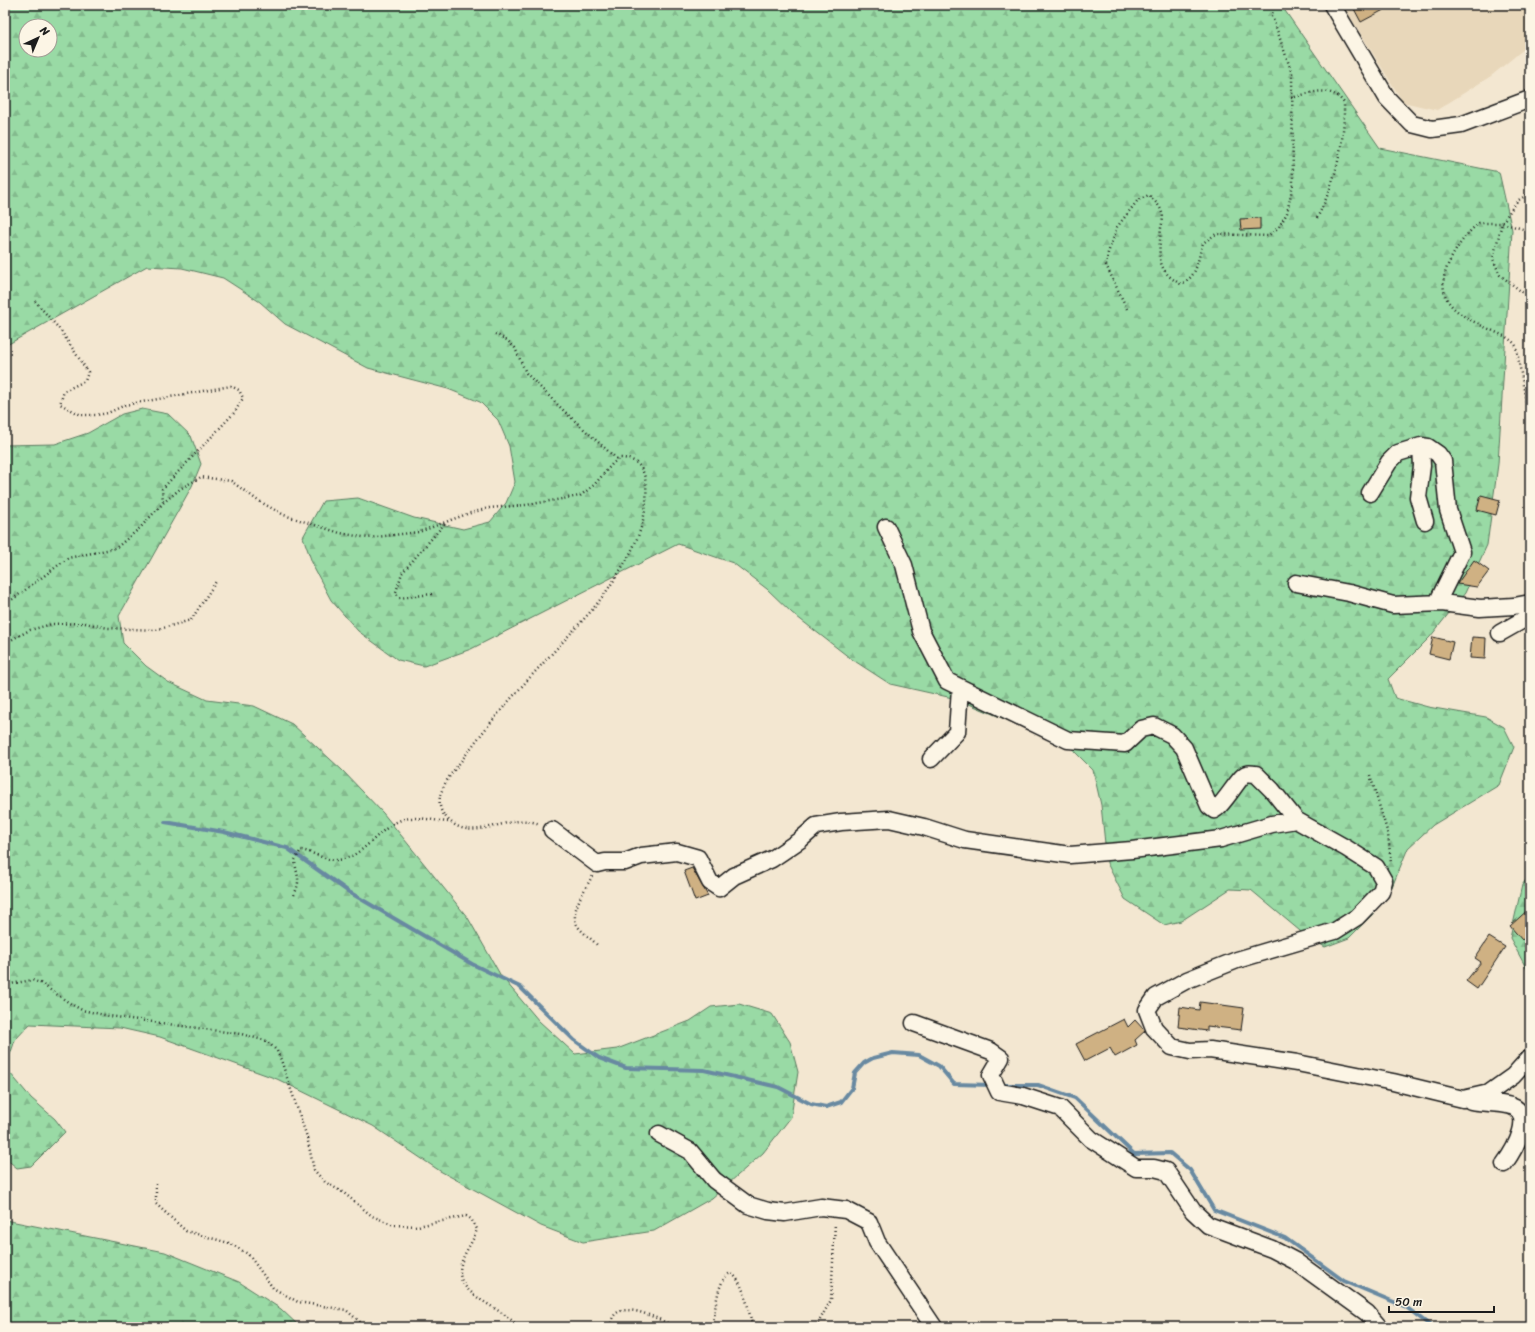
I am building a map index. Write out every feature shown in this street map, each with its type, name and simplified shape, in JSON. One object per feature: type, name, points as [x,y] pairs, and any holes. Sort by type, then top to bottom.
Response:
[{"type":"street","points":[[1332,5],[1387,98],[1412,124],[1432,129],[1461,125],[1530,99]]},
{"type":"street","points":[[1370,493],[1389,462],[1398,453],[1421,446],[1428,447],[1438,454],[1443,461],[1447,488],[1448,510],[1462,552],[1438,603]]},
{"type":"street","points":[[1421,446],[1422,466],[1418,497],[1425,521]]},
{"type":"street","points":[[886,527],[904,565],[921,631],[947,681],[1068,740],[1125,744],[1141,729],[1154,726],[1172,735],[1184,748],[1209,806],[1214,810],[1230,795],[1241,777],[1246,774],[1256,774],[1272,790],[1296,820],[1376,867],[1384,881],[1381,892],[1357,917],[1335,931],[1237,960],[1187,980],[1156,997],[1147,1010],[1154,1028],[1172,1047],[1190,1051],[1210,1050],[1296,1063],[1393,1082],[1484,1104],[1512,1106],[1528,1116],[1527,1125],[1524,1137],[1504,1164]]},
{"type":"street","points":[[1296,583],[1349,593],[1393,605],[1438,603],[1480,608],[1514,606],[1530,603]]},
{"type":"street","points":[[1500,633],[1530,616]]},
{"type":"street","points":[[932,759],[957,732],[960,688]]},
{"type":"street","points":[[552,830],[597,864],[605,862],[625,862],[641,856],[677,852],[698,858],[710,882],[719,888],[734,876],[772,859],[800,840],[816,826],[840,822],[889,819],[924,827],[965,840],[1070,855],[1132,850],[1220,839],[1272,824],[1296,820]]},
{"type":"street","points":[[914,1023],[992,1051],[1001,1058],[991,1075],[999,1092],[1023,1096],[1060,1108],[1091,1139],[1136,1168],[1154,1168],[1166,1171],[1193,1211],[1208,1225],[1272,1249],[1295,1261],[1367,1313],[1379,1327]]},
{"type":"street","points":[[1463,1099],[1489,1093],[1513,1076],[1530,1057]]},
{"type":"street","points":[[659,1134],[690,1151],[714,1180],[748,1205],[768,1211],[785,1213],[821,1207],[846,1210],[868,1222],[876,1242],[921,1305],[934,1327]]},
{"type":"path","points":[[1127,308],[1106,265],[1108,253],[1117,227],[1138,200],[1149,195],[1158,204],[1163,214],[1160,256],[1162,268],[1172,280],[1181,284],[1189,281],[1195,274],[1203,243],[1216,234],[1268,236],[1279,227],[1287,213],[1293,184],[1292,73],[1272,16],[1274,5]]},
{"type":"path","points":[[1292,98],[1324,91],[1335,93],[1344,103],[1338,162],[1328,198],[1316,220]]},
{"type":"path","points":[[1530,193],[1517,201],[1502,223],[1493,259],[1500,275],[1522,292],[1530,293]]},
{"type":"path","points":[[1526,401],[1516,346],[1512,340],[1473,322],[1456,311],[1446,299],[1443,281],[1449,263],[1471,229],[1479,223],[1502,223],[1530,231]]},
{"type":"path","points":[[35,301],[61,331],[88,372],[85,382],[64,391],[60,404],[73,412],[81,415],[97,415],[108,413],[125,404],[231,386],[239,390],[243,398],[235,412],[162,489],[163,503]]},
{"type":"path","points":[[495,334],[507,340],[515,348],[526,373],[565,412],[618,460]]},
{"type":"path","points":[[5,603],[13,599],[68,558],[116,548],[140,528],[163,503],[180,489],[201,477],[231,481],[256,500],[284,515],[340,533],[368,538],[399,536],[419,532],[489,508],[526,505],[580,496],[594,485],[620,458],[627,458],[634,461],[643,469],[646,482],[645,510],[636,541],[610,586],[593,608],[490,722],[449,778],[440,798],[441,810],[450,822],[458,828],[469,830],[520,821],[539,824],[552,830]]},
{"type":"path","points":[[432,594],[399,598],[396,592],[402,573],[446,522]]},
{"type":"path","points":[[5,643],[30,630],[52,624],[85,623],[108,628],[156,630],[191,620],[218,580]]},
{"type":"path","points":[[1370,775],[1388,834],[1392,862],[1384,881]]},
{"type":"path","points":[[294,895],[299,886],[299,876],[295,860],[301,850],[322,858],[335,860],[345,859],[360,850],[400,820],[413,818],[450,822]]},
{"type":"path","points":[[596,945],[590,936],[577,925],[575,919],[578,902],[597,864]]},
{"type":"path","points":[[5,986],[32,980],[40,983],[82,1010],[109,1016],[241,1034],[267,1041],[277,1050],[281,1060],[307,1137],[314,1170],[325,1182],[344,1193],[372,1216],[394,1225],[418,1226],[466,1216],[471,1219],[477,1229],[464,1256],[460,1271],[462,1283],[468,1291],[501,1311],[518,1327]]},
{"type":"path","points":[[156,1184],[156,1204],[186,1232],[229,1243],[248,1254],[272,1288],[298,1302],[346,1310],[366,1327]]},
{"type":"path","points":[[816,1327],[831,1300],[832,1256],[837,1209]]},
{"type":"path","points":[[712,1327],[723,1277],[730,1272],[735,1276],[742,1289],[754,1327]]},
{"type":"path","points":[[611,1327],[616,1314],[620,1310],[632,1310],[651,1316],[675,1327]]},
{"type":"shaded area","points":[[1343,5],[1530,5],[1530,44],[1491,76],[1437,110],[1403,102]]},
{"type":"green space","points":[[5,5],[1281,5],[1380,148],[1499,172],[1512,230],[1498,464],[1487,545],[1465,593],[1430,637],[1388,679],[1395,698],[1428,707],[1486,717],[1504,727],[1514,747],[1499,785],[1433,825],[1408,848],[1392,887],[1372,915],[1349,938],[1325,947],[1306,936],[1251,890],[1230,889],[1181,921],[1164,925],[1125,899],[1107,863],[1101,805],[1093,770],[1069,746],[957,699],[890,684],[850,658],[792,613],[767,589],[733,563],[678,544],[471,649],[424,666],[398,660],[358,631],[331,600],[314,568],[303,537],[323,501],[358,498],[414,518],[463,529],[490,522],[506,503],[515,482],[509,446],[498,420],[480,402],[448,389],[368,368],[285,324],[260,302],[223,278],[182,268],[147,266],[5,346]]},
{"type":"green space","points":[[142,409],[168,414],[191,436],[201,464],[192,486],[119,616],[123,643],[146,666],[168,682],[207,700],[254,706],[292,724],[342,770],[383,813],[468,918],[501,976],[539,1021],[575,1054],[617,1049],[690,1021],[711,1007],[739,1004],[772,1014],[790,1042],[798,1072],[791,1117],[763,1153],[712,1198],[654,1231],[583,1242],[541,1226],[440,1171],[373,1126],[277,1079],[160,1037],[120,1028],[30,1024],[15,1040],[10,1055],[10,1073],[31,1098],[55,1119],[65,1132],[31,1166],[17,1168],[5,1158],[5,445],[55,444],[88,433],[122,414]]},
{"type":"green space","points":[[1530,875],[1530,975],[1510,938],[1522,885]]},
{"type":"green space","points":[[5,1220],[165,1252],[239,1282],[281,1309],[300,1327],[5,1327]]},
{"type":"building","points":[[1352,5],[1393,5],[1361,22]]},
{"type":"building","points":[[1260,218],[1260,229],[1241,230],[1240,219]]},
{"type":"building","points":[[1481,495],[1500,500],[1496,515],[1477,510]]},
{"type":"building","points":[[1474,560],[1489,571],[1477,587],[1457,584]]},
{"type":"building","points":[[1433,637],[1453,642],[1449,659],[1429,654]]},
{"type":"building","points":[[1472,637],[1486,638],[1485,659],[1470,658]]},
{"type":"building","points":[[692,868],[708,896],[695,901],[684,871]]},
{"type":"building","points":[[1530,908],[1530,933],[1522,940],[1510,926]]},
{"type":"building","points":[[1489,937],[1505,947],[1477,989],[1466,981],[1481,962],[1475,958]]},
{"type":"building","points":[[1200,1002],[1244,1008],[1241,1030],[1207,1026],[1207,1031],[1178,1027],[1180,1007],[1199,1010]]},
{"type":"building","points":[[1124,1019],[1128,1027],[1135,1020],[1145,1031],[1135,1040],[1137,1045],[1115,1057],[1110,1048],[1085,1061],[1076,1044]]},
{"type":"waterway","points":[[165,822],[224,832],[287,848],[349,892],[472,964],[520,987],[574,1040],[599,1058],[626,1068],[704,1070],[778,1087],[811,1104],[826,1107],[841,1102],[852,1088],[855,1073],[864,1063],[873,1058],[893,1053],[919,1055],[939,1066],[954,1084],[992,1085]]},
{"type":"waterway","points":[[1000,1085],[1038,1085],[1075,1098],[1134,1154],[1170,1153],[1190,1170],[1214,1210],[1285,1238],[1344,1281],[1406,1307],[1432,1327]]}]
